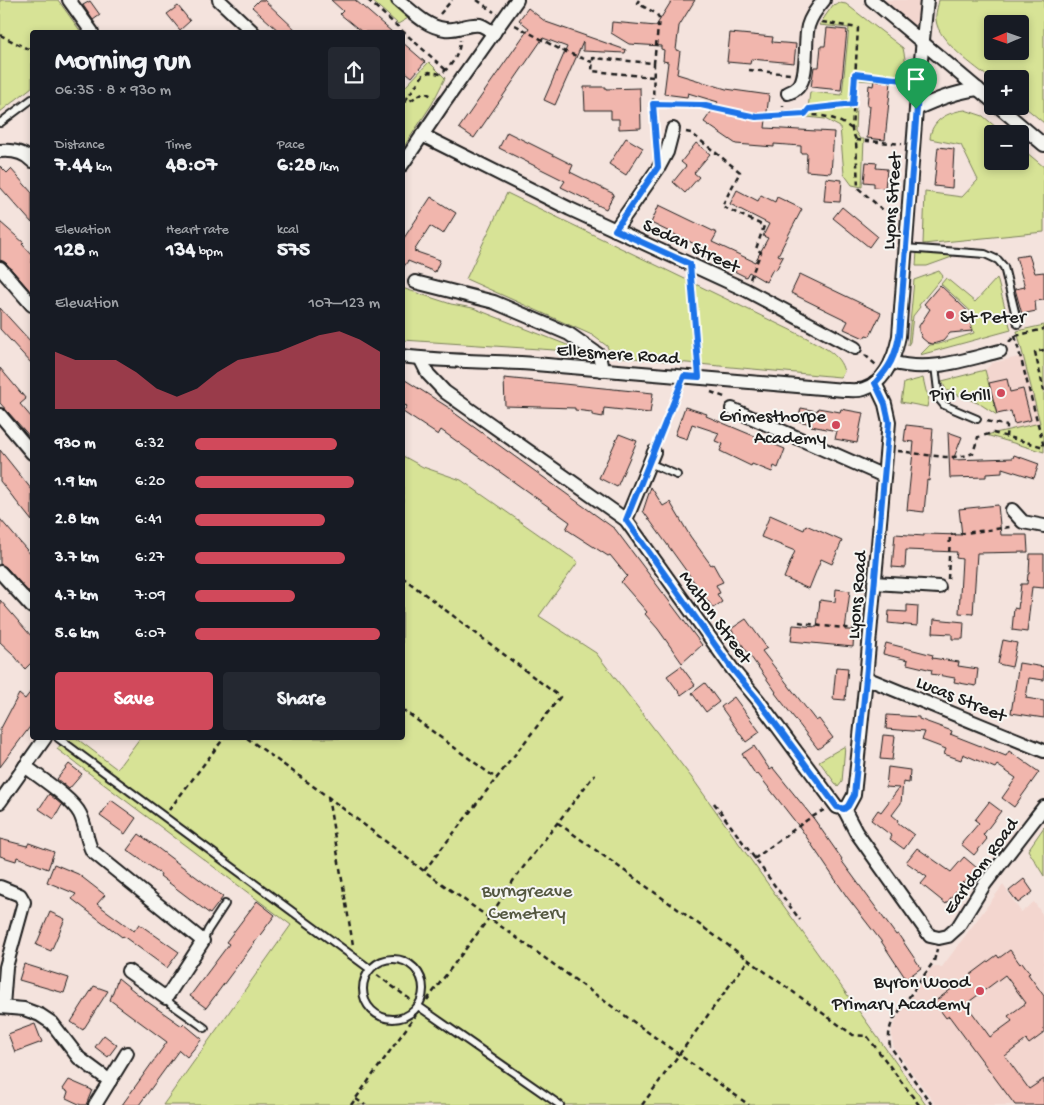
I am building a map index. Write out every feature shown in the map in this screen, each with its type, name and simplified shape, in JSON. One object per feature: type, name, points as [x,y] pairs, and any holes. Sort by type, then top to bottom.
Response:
[{"type":"street","points":[[69,0],[91,30]]},
{"type":"street","points":[[218,0],[251,30]]},
{"type":"street","points":[[398,0],[425,22],[444,29],[481,25],[494,33]]},
{"type":"street","points":[[405,160],[517,0]]},
{"type":"street","points":[[788,94],[798,87],[804,76],[806,36],[810,20],[824,0]]},
{"type":"street","points":[[872,0],[984,94]]},
{"type":"street","name":"Lyons Street","points":[[888,367],[895,354],[899,336],[916,109],[927,0]]},
{"type":"street","points":[[916,109],[945,95],[978,89]]},
{"type":"street","points":[[1009,115],[1044,145]]},
{"type":"street","points":[[615,230],[667,152],[673,129]]},
{"type":"street","name":"Sedan Street","points":[[422,135],[615,230],[746,290],[855,348]]},
{"type":"street","points":[[0,151],[20,152],[30,160]]},
{"type":"street","points":[[1,272],[30,302]]},
{"type":"street","points":[[415,282],[494,302],[569,334],[599,355],[602,370]]},
{"type":"street","points":[[875,383],[888,367],[935,366],[1000,351]]},
{"type":"street","name":"Ellesmere Road","points":[[405,356],[699,377],[844,390],[864,389],[875,383]]},
{"type":"street","name":"Malton Street","points":[[420,358],[428,374],[445,392],[626,520],[733,670],[839,806],[930,936],[939,938]]},
{"type":"street","name":"Lyons Road","points":[[839,806],[848,806],[854,795],[871,630],[889,422],[888,413],[875,383]]},
{"type":"street","points":[[732,409],[884,476]]},
{"type":"street","points":[[0,415],[30,450]]},
{"type":"street","points":[[626,520],[652,458]]},
{"type":"street","points":[[1012,510],[1023,522],[1044,526]]},
{"type":"street","points":[[1,574],[30,605]]},
{"type":"street","points":[[874,584],[940,587]]},
{"type":"street","name":"Lucas Street","points":[[866,678],[1044,751]]},
{"type":"street","points":[[0,802],[44,740]]},
{"type":"street","points":[[25,766],[75,805],[81,816],[88,844],[92,851],[203,942],[166,998],[128,971]]},
{"type":"street","name":"Earldom Road","points":[[939,938],[948,936],[958,927],[984,885],[1044,807]]},
{"type":"street","points":[[0,887],[20,895],[24,902],[6,967],[2,1006],[24,1009],[40,1015],[52,1023],[79,1058],[110,1080]]},
{"type":"street","points":[[95,1105],[127,1053]]},
{"type":"lane","points":[[0,123],[30,100]]},
{"type":"lane","points":[[905,248],[985,254],[998,260],[1004,267],[1018,324]]},
{"type":"lane","points":[[935,366],[939,399],[944,405],[977,419]]},
{"type":"lane","points":[[652,458],[677,475]]},
{"type":"lane","points":[[61,740],[163,817],[355,956],[370,969]]},
{"type":"lane","points":[[203,942],[208,930],[225,904]]},
{"type":"lane","points":[[396,958],[404,960],[413,966],[422,977],[424,987],[420,1007],[408,1016],[398,1020],[387,1019],[370,1010],[363,995],[363,982],[370,969],[385,960],[396,958]]},
{"type":"lane","points":[[166,998],[171,1004],[205,1028]]},
{"type":"lane","points":[[420,1007],[560,1105]]},
{"type":"path","points":[[368,0],[401,30]]},
{"type":"path","points":[[436,26],[440,12],[452,0]]},
{"type":"path","points":[[476,0],[561,50],[592,62]]},
{"type":"path","points":[[639,0],[637,3],[657,14],[659,19],[653,76],[656,143]]},
{"type":"path","points":[[810,20],[858,28],[852,130],[856,140],[858,188],[883,210],[908,213]]},
{"type":"path","points":[[405,100],[423,75],[429,72],[441,74],[446,70],[460,50],[458,28]]},
{"type":"path","points":[[405,33],[446,70]]},
{"type":"path","points":[[1,34],[30,50]]},
{"type":"path","points":[[653,76],[592,71],[592,62],[593,58],[654,63]]},
{"type":"path","points":[[749,70],[804,76]]},
{"type":"path","points":[[855,74],[919,82]]},
{"type":"path","points":[[405,101],[408,102],[424,92],[444,103]]},
{"type":"path","points":[[653,104],[701,105],[756,117],[805,114],[824,116],[845,124],[852,130]]},
{"type":"path","points":[[805,114],[809,109],[853,104]]},
{"type":"path","points":[[673,129],[691,133],[740,172],[722,206],[764,226],[756,249],[761,252],[746,290]]},
{"type":"path","points":[[856,140],[913,145]]},
{"type":"path","points":[[690,264],[700,386],[735,402],[732,409]]},
{"type":"path","points":[[1000,351],[1016,336],[1044,329]]},
{"type":"path","points":[[1016,336],[1044,447]]},
{"type":"path","points":[[855,348],[888,367]]},
{"type":"path","points":[[1044,350],[1034,352],[1044,391]]},
{"type":"path","points":[[652,458],[684,376]]},
{"type":"path","points":[[977,419],[1007,426],[1006,436]]},
{"type":"path","points":[[886,450],[966,456],[973,453],[978,438],[993,433],[1044,447]]},
{"type":"path","points":[[940,587],[948,587],[950,535],[1006,529],[1023,522]]},
{"type":"path","points":[[405,579],[560,697],[424,872]]},
{"type":"path","points":[[799,622],[821,626],[871,630]]},
{"type":"path","points":[[405,711],[497,779]]},
{"type":"path","points":[[163,817],[222,740]]},
{"type":"path","points":[[251,740],[424,872],[749,1105]]},
{"type":"path","points":[[351,1105],[420,1007],[489,918],[515,878],[595,774]]},
{"type":"path","points":[[328,797],[355,956]]},
{"type":"path","points":[[714,803],[800,920]]},
{"type":"path","points":[[754,859],[807,820],[839,806]]},
{"type":"path","points":[[558,823],[853,1035],[867,1036],[919,1105]]},
{"type":"path","points":[[932,1105],[890,1046],[889,1029],[893,1020],[934,961],[939,938]]},
{"type":"path","points":[[642,1105],[749,959]]},
{"type":"path","points":[[370,969],[420,1007]]},
{"type":"path","points":[[356,1098],[365,1105]]},
{"type":"shaded area","points":[[874,0],[927,0],[923,39]]},
{"type":"shaded area","points":[[1023,356],[1040,423],[1015,429],[1011,411],[997,415],[985,370],[992,363]]},
{"type":"shaded area","name":"Byron Wood Primary Academy","points":[[1003,885],[1021,912],[1034,902],[1044,917],[1044,1105],[936,1105],[894,1048],[892,1029],[899,1014],[932,967],[942,967]]},
{"type":"green space","points":[[0,0],[58,0],[80,30],[30,30],[30,89],[0,112]]},
{"type":"green space","points":[[371,0],[389,0],[410,17],[398,24]]},
{"type":"green space","points":[[939,0],[1044,0],[1044,123],[1029,110],[1029,70],[984,70],[984,74],[943,37],[938,28],[936,13]]},
{"type":"green space","points":[[846,4],[903,48],[906,64],[904,83],[857,80],[855,131],[860,139],[864,139],[862,187],[852,185],[844,174],[840,127],[825,119],[807,117],[810,92],[842,95],[849,28],[819,25],[833,5]]},
{"type":"green space","points":[[429,62],[445,78],[432,104],[405,145],[405,87]]},
{"type":"green space","points":[[965,110],[983,116],[994,125],[984,125],[984,170],[1029,170],[1029,154],[1044,167],[1044,232],[923,244],[925,192],[962,197],[978,180],[961,145],[930,139],[931,132],[937,122],[952,113]]},
{"type":"green space","points":[[507,193],[807,338],[834,355],[842,365],[844,372],[840,377],[611,356],[607,346],[592,335],[466,279]]},
{"type":"green space","points":[[917,251],[952,254],[952,257],[927,266],[916,266]]},
{"type":"green space","points":[[939,271],[943,276],[919,305],[920,307],[913,316],[908,345],[914,280]]},
{"type":"green space","points":[[946,278],[975,302],[997,278],[1011,330],[920,355],[930,345],[974,333],[971,322],[977,317],[941,284]]},
{"type":"green space","points":[[405,289],[451,304],[473,308],[585,352],[405,340]]},
{"type":"green space","points":[[1044,325],[1044,452],[986,435],[1040,423],[1017,331]]},
{"type":"green space","points":[[985,370],[997,415],[980,404],[946,390],[942,381]]},
{"type":"green space","points":[[923,378],[929,396],[927,407],[901,402],[904,383]]},
{"type":"green space","name":"Burngreave Cemetery","points":[[405,457],[423,467],[461,480],[578,562],[539,616],[596,653],[695,782],[926,1105],[163,1105],[291,925],[57,749],[64,740],[79,740],[117,769],[139,740],[405,740]]},
{"type":"green space","points":[[845,746],[842,782],[838,787],[819,761]]},
{"type":"green space","points":[[1044,827],[1044,876],[1028,850]]},
{"type":"building","points":[[259,0],[264,0],[296,30],[278,30],[252,7]]},
{"type":"building","points":[[331,0],[355,0],[390,30],[360,30],[340,14],[343,11]]},
{"type":"building","points":[[672,0],[695,0],[679,26],[676,50],[680,51],[677,74],[726,89],[769,95],[765,128],[834,132],[831,173],[806,171],[807,153],[801,153],[801,146],[774,144],[774,147],[736,144],[704,122],[718,102],[688,93],[687,97],[664,94],[668,62],[663,61],[664,50],[661,49],[661,46],[629,44],[611,33],[612,22],[656,26]]},
{"type":"building","points":[[90,1],[100,15],[93,20],[83,5]]},
{"type":"building","points":[[178,6],[190,21],[180,30],[167,14]]},
{"type":"building","points":[[528,8],[546,22],[626,50],[625,53],[583,51],[583,42],[555,105],[544,100],[567,47],[543,38],[474,138],[459,128],[529,28],[519,20]]},
{"type":"building","points":[[827,28],[847,30],[841,90],[811,87],[814,67],[819,67],[821,46],[825,46]]},
{"type":"building","points":[[730,33],[773,37],[772,42],[796,44],[794,63],[751,59],[750,64],[727,62]]},
{"type":"building","points":[[405,45],[425,62],[412,77],[405,71]]},
{"type":"building","points":[[874,80],[891,82],[885,140],[867,138],[870,106],[867,106],[869,85],[873,86]]},
{"type":"building","points":[[584,87],[606,87],[606,89],[640,88],[641,128],[619,129],[619,119],[611,119],[611,110],[585,110]]},
{"type":"building","points":[[507,132],[573,165],[570,172],[614,194],[606,209],[561,187],[565,181],[499,148]]},
{"type":"building","points":[[626,138],[643,148],[626,175],[609,164]]},
{"type":"building","points":[[696,143],[710,154],[694,173],[699,177],[685,193],[673,182],[686,166],[681,162]]},
{"type":"building","points":[[938,147],[954,149],[952,188],[934,186]]},
{"type":"building","points":[[866,162],[877,163],[876,168],[887,169],[885,188],[874,187],[874,183],[864,182]]},
{"type":"building","points":[[0,166],[7,173],[11,169],[30,191],[30,221],[0,187]]},
{"type":"building","points":[[826,178],[842,180],[840,202],[824,201]]},
{"type":"building","points":[[737,190],[758,201],[761,195],[775,202],[777,197],[802,209],[778,255],[783,257],[776,270],[773,269],[766,282],[749,272],[746,277],[704,256],[707,250],[651,223],[659,205],[717,233],[712,242],[755,262],[768,238],[763,236],[769,224],[730,204]]},
{"type":"building","points":[[431,197],[456,213],[443,234],[430,226],[414,251],[440,260],[435,272],[408,261],[405,265],[405,236]]},
{"type":"building","points":[[842,207],[877,236],[869,247],[833,218]]},
{"type":"building","points":[[0,222],[24,243],[22,244],[30,253],[30,291],[6,263],[0,260]]},
{"type":"building","points":[[1029,255],[1035,273],[1044,272],[1044,300],[1035,301],[1036,311],[1022,314],[1015,289],[1025,287],[1016,257]]},
{"type":"building","points":[[800,274],[881,313],[870,336],[866,335],[864,338],[844,329],[848,321],[791,293]]},
{"type":"building","name":"St Peter","points":[[940,285],[975,318],[970,321],[972,331],[950,333],[943,341],[933,344],[928,343],[922,338],[919,326],[930,309],[924,304]]},
{"type":"building","points":[[0,308],[30,341],[30,362],[0,329]]},
{"type":"building","points":[[0,368],[26,399],[20,404],[30,416],[30,437],[0,403]]},
{"type":"building","points":[[504,378],[653,393],[650,413],[604,408],[603,417],[592,415],[592,412],[575,410],[575,408],[505,406]]},
{"type":"building","points":[[1007,379],[1010,392],[1023,389],[1031,420],[1014,424],[1011,411],[997,414],[989,383]]},
{"type":"building","points":[[405,380],[454,411],[615,529],[702,645],[682,663],[645,614],[647,612],[621,582],[627,576],[610,555],[608,556],[566,529],[570,522],[441,430],[438,435],[405,413],[407,406],[405,405]]},
{"type":"building","points":[[685,407],[707,414],[706,416],[785,449],[778,468],[774,466],[772,472],[752,464],[751,466],[720,451],[723,444],[715,441],[719,433],[692,424],[687,439],[675,435]]},
{"type":"building","name":"Grimesthorpe Academy","points":[[801,408],[817,411],[818,408],[840,412],[841,409],[863,413],[857,443],[835,439],[837,431],[811,426],[812,424],[798,421]]},
{"type":"building","points":[[906,425],[933,428],[929,481],[927,480],[924,512],[907,510],[914,442],[904,441]]},
{"type":"building","points":[[948,432],[962,437],[953,460],[1013,458],[1014,455],[1039,464],[1034,478],[1002,468],[1002,473],[986,474],[986,477],[950,478]]},
{"type":"building","points":[[619,434],[637,441],[617,487],[599,478]]},
{"type":"building","points":[[0,450],[30,488],[30,518],[0,481]]},
{"type":"building","points":[[651,487],[663,506],[670,502],[690,536],[711,565],[713,564],[723,582],[716,585],[720,593],[717,594],[722,602],[713,608],[643,511]]},
{"type":"building","points":[[998,505],[1001,535],[1027,535],[1028,552],[977,553],[973,614],[959,613],[962,559],[956,558],[957,552],[906,550],[905,568],[892,567],[895,534],[924,536],[924,534],[962,535],[959,509]]},
{"type":"building","points":[[770,515],[804,530],[806,525],[842,541],[832,564],[821,559],[809,589],[784,578],[795,551],[761,537]]},
{"type":"building","points":[[0,519],[30,554],[30,594],[6,567],[0,564]]},
{"type":"building","points":[[1030,554],[1044,554],[1044,588],[1032,587],[1027,632],[1012,630],[1014,608],[1018,609],[1021,584],[1027,584]]},
{"type":"building","points":[[836,589],[850,591],[845,630],[854,630],[853,647],[791,641],[793,625],[817,627],[820,600],[835,602]]},
{"type":"building","points":[[0,600],[30,635],[30,664],[25,669],[0,642]]},
{"type":"building","points":[[907,605],[918,606],[917,626],[888,623],[889,611],[907,612]]},
{"type":"building","points":[[746,619],[767,648],[762,651],[816,721],[819,719],[833,738],[818,749],[775,693],[731,629]]},
{"type":"building","points":[[934,619],[964,622],[963,639],[952,639],[952,634],[933,633]]},
{"type":"building","points":[[1003,640],[1017,643],[1012,667],[998,664]]},
{"type":"building","points":[[886,643],[933,655],[932,658],[959,662],[958,666],[978,669],[976,686],[954,682],[955,678],[931,674],[932,670],[907,664],[908,660],[883,654]]},
{"type":"building","points":[[1019,663],[1044,667],[1044,680],[1029,678],[1026,698],[1044,701],[1044,718],[1011,713]]},
{"type":"building","points":[[681,666],[695,685],[681,695],[667,676]]},
{"type":"building","points":[[836,667],[848,668],[845,700],[833,699]]},
{"type":"building","points":[[705,683],[719,702],[706,712],[692,693]]},
{"type":"building","points":[[30,693],[30,727],[0,767],[0,730],[19,694],[25,699]]},
{"type":"building","points":[[734,697],[760,732],[746,742],[721,707]]},
{"type":"building","points":[[887,715],[919,717],[919,719],[952,731],[950,734],[1006,756],[1009,751],[1039,772],[1014,807],[1002,798],[1016,778],[997,765],[995,768],[963,754],[961,760],[944,754],[946,749],[922,740],[925,732],[886,729]]},
{"type":"building","points":[[883,735],[895,736],[892,760],[880,759]]},
{"type":"building","points":[[754,746],[770,770],[773,768],[814,819],[841,860],[896,935],[898,934],[921,968],[906,979],[801,829],[758,774],[756,775],[742,754]]},
{"type":"building","points":[[69,764],[82,774],[69,789],[57,779]]},
{"type":"building","points":[[888,767],[910,770],[909,783],[903,782],[901,803],[892,815],[898,820],[897,822],[914,835],[904,849],[890,839],[892,836],[871,820],[878,810],[881,812],[899,788],[886,787]]},
{"type":"building","points":[[49,794],[62,805],[54,819],[39,809]]},
{"type":"building","points":[[111,800],[136,818],[125,834],[100,816]]},
{"type":"building","points":[[989,802],[1001,811],[983,835],[987,839],[974,855],[961,844],[979,823],[975,820]]},
{"type":"building","points":[[139,834],[223,897],[210,914],[160,876],[161,874],[127,850]]},
{"type":"building","points":[[0,839],[27,846],[29,843],[54,852],[48,869],[17,857],[16,861],[0,856]]},
{"type":"building","points":[[917,848],[951,872],[964,857],[977,868],[946,904],[921,884],[927,877],[906,862]]},
{"type":"building","points":[[54,864],[78,874],[105,895],[97,904],[134,931],[139,924],[179,952],[167,968],[72,899],[76,894],[47,882]]},
{"type":"building","points":[[1024,879],[1033,892],[1018,903],[1009,891]]},
{"type":"building","points":[[257,901],[275,915],[206,1008],[190,996],[229,944],[226,942]]},
{"type":"building","points":[[50,912],[65,919],[51,951],[36,945]]},
{"type":"building","points":[[1010,950],[1020,964],[1022,962],[1044,996],[1044,1033],[1029,1044],[1026,1040],[1005,1056],[1029,1089],[1044,1079],[1044,1105],[1015,1105],[949,1016],[946,1018],[934,1002],[997,955],[999,958]],"holes":[[[1005,975],[1026,1003],[1008,1016],[1012,1021],[990,1037],[966,1004]]]},
{"type":"building","points":[[24,964],[69,978],[64,993],[19,980]]},
{"type":"building","points":[[118,978],[145,1000],[182,1026],[184,1024],[202,1039],[187,1057],[179,1050],[139,1105],[122,1105],[167,1042],[110,1000]]},
{"type":"building","points":[[94,986],[108,991],[83,1030],[71,1022]]},
{"type":"building","points":[[35,1024],[42,1042],[15,1052],[8,1034]]},
{"type":"building","points":[[104,1035],[117,1045],[108,1057],[95,1047]]},
{"type":"building","points":[[69,1080],[92,1090],[86,1105],[81,1105],[66,1098],[68,1092],[63,1089]]},
{"type":"place","name":"St Peter","points":[[950,315]]},
{"type":"place","name":"Piri Grill","points":[[1001,393]]},
{"type":"place","name":"Grimesthorpe Academy","points":[[836,425]]},
{"type":"place","name":"Byron Wood Primary Academy","points":[[980,991]]},
{"type":"route","points":[[855,74],[919,82],[916,109],[899,336],[895,354],[885,372],[875,383],[885,404],[889,422],[854,795],[851,802],[844,809],[837,807],[758,700],[733,670],[626,520],[684,376],[699,377],[690,264],[615,230],[658,167],[653,104],[701,105],[739,115],[756,117],[805,114],[809,109],[853,104],[855,74]]}]
